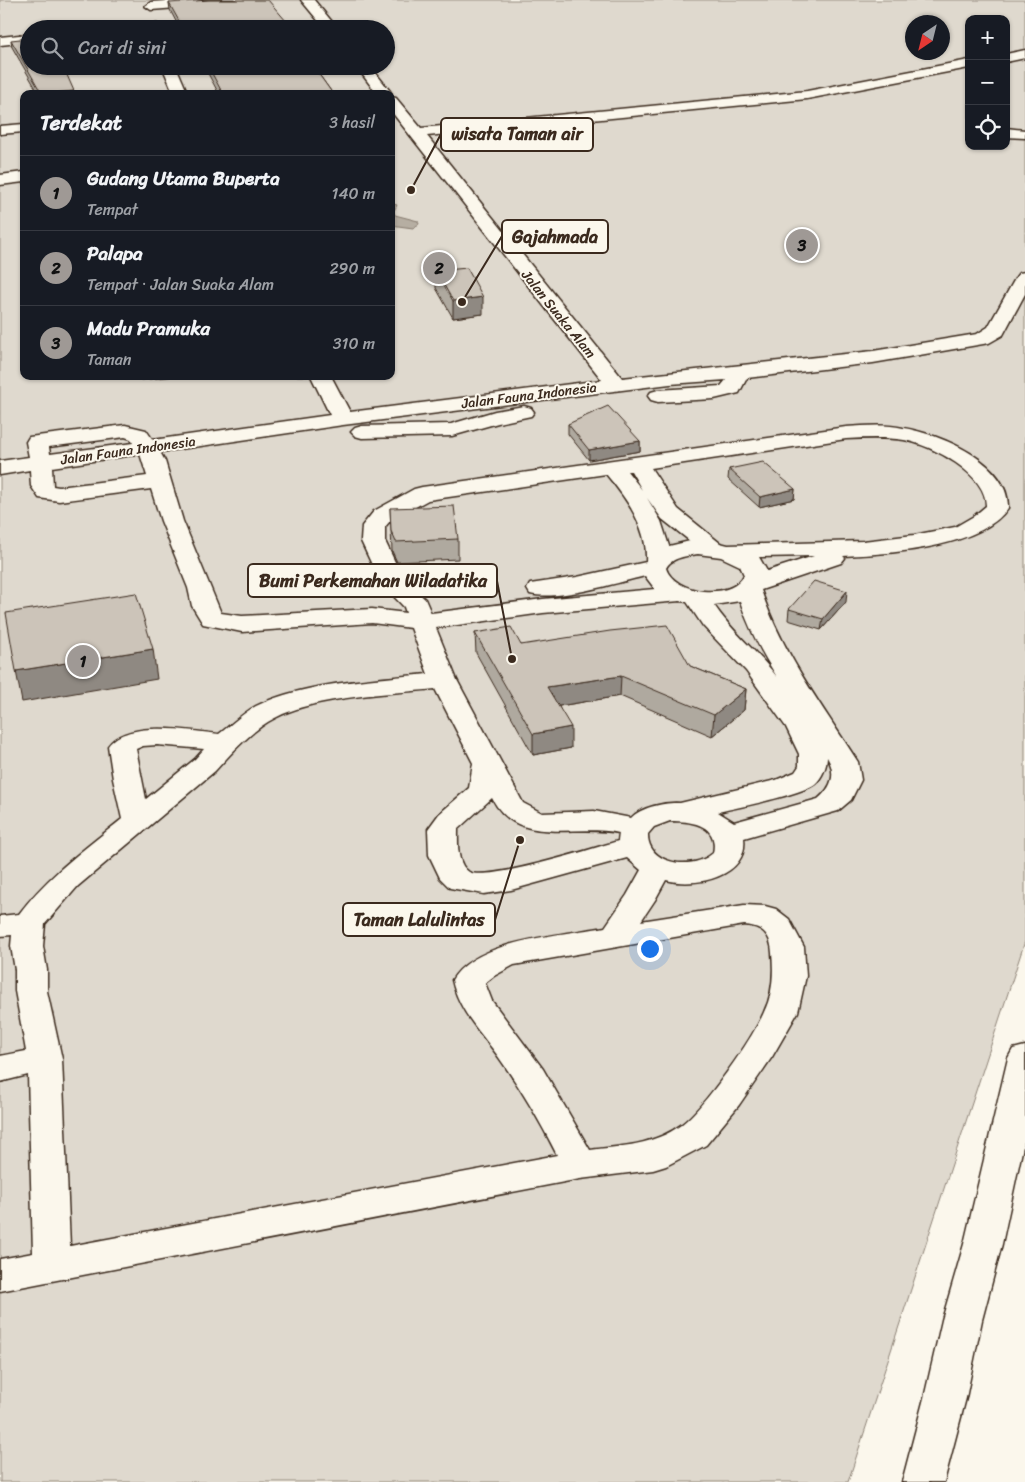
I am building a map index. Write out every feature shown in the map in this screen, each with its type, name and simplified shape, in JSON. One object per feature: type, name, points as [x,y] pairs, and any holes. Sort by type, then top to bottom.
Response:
[{"type":"main road","points":[[154,20],[149,3],[229,0]]},
{"type":"main road","points":[[307,0],[324,20]]},
{"type":"main road","points":[[0,40],[20,39]]},
{"type":"main road","points":[[1010,57],[1025,54]]},
{"type":"main road","points":[[417,133],[807,95],[965,65]]},
{"type":"main road","points":[[173,75],[179,90]]},
{"type":"main road","points":[[370,75],[382,90]]},
{"type":"main road","name":"Jalan Suaka Alam","points":[[395,106],[490,225],[544,297],[616,384]]},
{"type":"main road","points":[[0,130],[20,128]]},
{"type":"main road","points":[[1010,132],[1025,134]]},
{"type":"main road","points":[[0,180],[20,178]]},
{"type":"main road","name":"Jalan Fauna Indonesia","points":[[153,463],[343,419],[616,384],[873,357],[982,339],[996,331],[1025,277]]},
{"type":"main road","points":[[739,372],[732,389],[713,395],[653,396],[522,412],[495,417],[464,428],[452,430],[372,431],[308,436],[153,463],[59,494],[48,493],[42,486],[41,463],[36,442],[125,431],[139,434],[153,463],[172,521],[200,588],[204,606],[212,619],[242,624],[689,596],[726,597],[751,586],[863,548]]},
{"type":"main road","points":[[323,380],[343,419]]},
{"type":"main road","points":[[418,613],[577,584],[656,564],[674,550],[692,547],[720,549],[863,548],[914,542],[962,532],[982,521],[997,508],[996,492],[985,476],[958,455],[935,444],[906,435],[882,431],[846,433],[422,494],[382,516],[374,526],[373,541],[392,582],[418,613],[444,680],[511,808],[522,816],[557,824],[594,820],[634,837]]},
{"type":"main road","points":[[637,462],[650,486],[670,514],[720,549],[747,560],[753,565],[756,577],[751,586],[758,619],[773,650],[844,762],[848,780],[841,794],[828,805],[727,833]]},
{"type":"main road","name":"Jalan Fauna Indonesia","points":[[0,468],[41,463]]},
{"type":"main road","points":[[487,763],[483,791],[449,820],[443,829],[444,855],[451,871],[461,881],[484,884],[511,880],[634,837],[654,815],[681,812],[786,786],[805,778],[813,766],[813,754],[799,726],[755,665],[689,596],[668,589],[659,582],[655,575],[659,547],[648,518],[624,481],[611,466]]},
{"type":"main road","points":[[52,1265],[45,1059],[31,991],[31,970],[27,946],[14,924],[42,905],[67,879],[204,765],[225,743],[263,714],[289,701],[365,688],[444,680]]},
{"type":"main road","points":[[137,821],[127,779],[122,746],[126,742],[164,737],[225,743]]},
{"type":"main road","points":[[634,837],[638,855],[646,863],[657,868],[674,873],[692,873],[707,870],[721,864],[729,854],[731,844],[727,833],[720,825],[709,818],[681,812]]},
{"type":"main road","points":[[615,937],[640,900],[657,868]]},
{"type":"main road","points":[[0,1276],[580,1165],[653,1156],[693,1135],[727,1096],[760,1048],[781,1012],[790,976],[788,947],[778,926],[765,916],[744,915],[615,937],[506,956],[484,968],[468,980],[469,993],[498,1035],[511,1050],[558,1121],[580,1165]]},
{"type":"main road","points":[[924,1482],[985,1236],[1025,1058]]},
{"type":"main road","points":[[0,1068],[45,1059]]},
{"type":"shaded area","points":[[0,0],[1025,0],[1025,941],[848,1482],[0,1482]]},
{"type":"shaded area","points":[[395,215],[418,221],[419,224],[413,228],[395,226]]},
{"type":"building","points":[[209,0],[268,0],[285,20],[178,20],[169,3]]},
{"type":"building","points":[[20,39],[20,56],[11,40]]},
{"type":"building","points":[[31,75],[67,75],[74,90],[40,90]]},
{"type":"building","points":[[213,75],[319,75],[330,90],[221,90]]},
{"type":"building","points":[[467,268],[483,297],[453,301],[436,271]]},
{"type":"building","points":[[608,406],[640,441],[589,450],[568,424]]},
{"type":"building","points":[[763,462],[795,489],[760,497],[729,469]]},
{"type":"building","points":[[454,506],[458,539],[396,542],[391,531],[390,508]]},
{"type":"building","points":[[814,581],[847,591],[823,619],[789,609]]},
{"type":"building","points":[[136,593],[153,649],[16,671],[6,613]]},
{"type":"building","points":[[667,625],[690,666],[746,689],[714,715],[621,676],[547,687],[571,727],[533,734],[475,633],[511,627],[521,645],[610,631]]},
{"type":"place","name":"wisata Taman air","points":[[411,190]]},
{"type":"place","name":"Madu Pramuka","points":[[802,245]]},
{"type":"place","name":"Palapa","points":[[439,268]]},
{"type":"place","name":"Gajahmada","points":[[462,302]]},
{"type":"place","name":"Bumi Perkemahan Wiladatika","points":[[512,659]]},
{"type":"place","name":"Gudang Utama Buperta","points":[[83,661]]},
{"type":"place","name":"Taman Lalulintas","points":[[520,840]]}]
